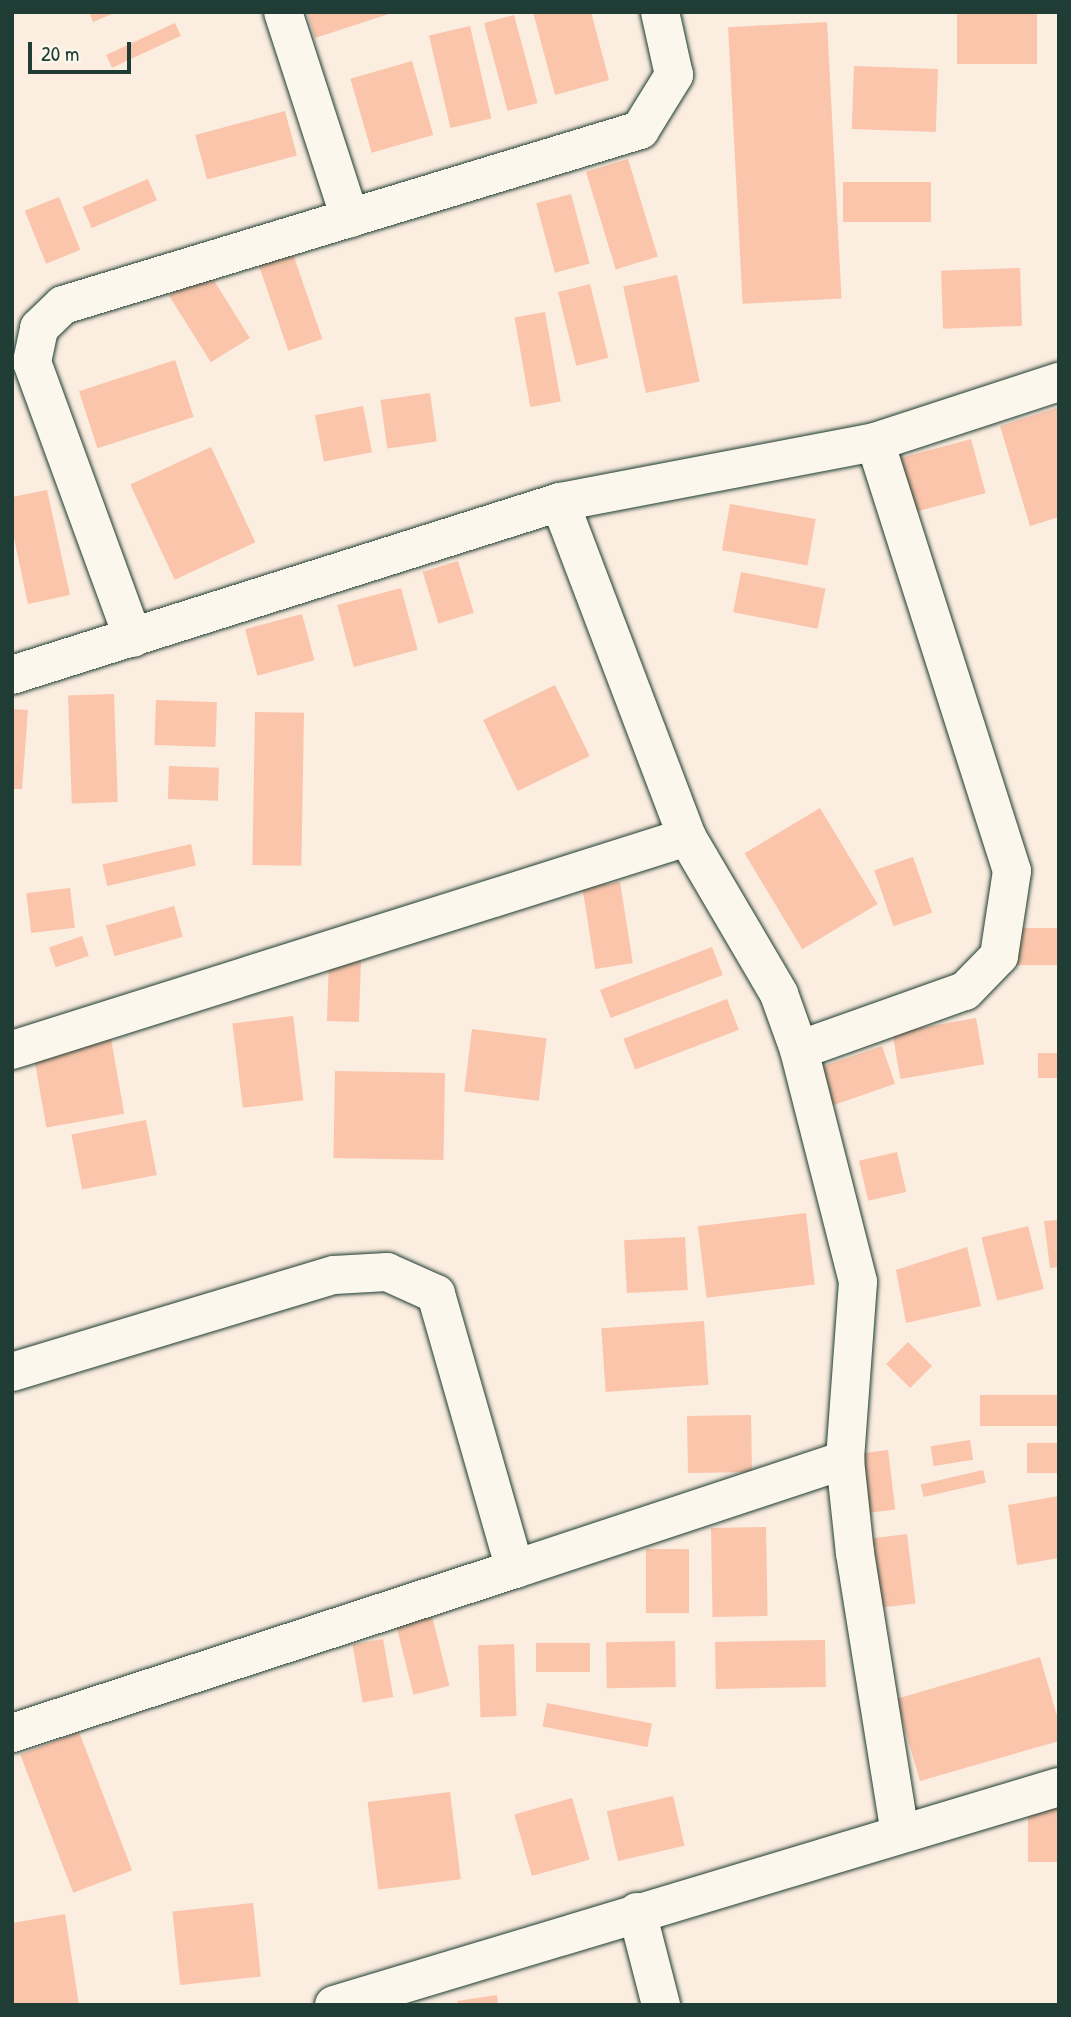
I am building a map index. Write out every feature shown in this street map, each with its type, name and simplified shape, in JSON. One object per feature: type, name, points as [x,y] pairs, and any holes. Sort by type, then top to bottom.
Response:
[{"type":"street","points":[[284,12],[350,218]]},
{"type":"street","points":[[133,638],[32,362],[39,328],[63,305],[640,130],[674,75],[660,12]]},
{"type":"street","points":[[12,675],[560,502],[875,442],[1059,382]]},
{"type":"street","points":[[799,1049],[965,991],[999,956],[1012,871],[875,442]]},
{"type":"street","points":[[560,502],[687,837],[779,994],[799,1049],[858,1282],[845,1460],[855,1553],[900,1833]]},
{"type":"street","points":[[12,1050],[687,837]]},
{"type":"street","points":[[12,1372],[334,1275],[387,1272],[436,1294],[515,1569]]},
{"type":"street","points":[[12,1732],[845,1460]]},
{"type":"street","points":[[334,2005],[1059,1787]]},
{"type":"street","points":[[636,1912],[662,2005]]},
{"type":"building","points":[[89,12],[117,12],[93,22]]},
{"type":"building","points":[[307,12],[392,12],[392,13],[315,38]]},
{"type":"building","points":[[533,12],[591,12],[609,80],[555,95]]},
{"type":"building","points":[[957,12],[1037,12],[1037,64],[957,64]]},
{"type":"building","points":[[514,15],[538,103],[508,111],[484,23]]},
{"type":"building","points":[[827,22],[841,299],[743,304],[728,27]]},
{"type":"building","points":[[175,23],[181,36],[112,68],[106,55]]},
{"type":"building","points":[[470,26],[491,119],[450,128],[429,35]]},
{"type":"building","points":[[412,61],[433,135],[372,153],[350,79]]},
{"type":"building","points":[[854,66],[938,69],[936,132],[852,129]]},
{"type":"building","points":[[285,111],[297,155],[207,180],[195,135]]},
{"type":"building","points":[[628,159],[658,257],[616,269],[586,172]]},
{"type":"building","points":[[148,179],[157,200],[92,228],[83,207]]},
{"type":"building","points":[[843,182],[931,182],[931,222],[843,222]]},
{"type":"building","points":[[571,194],[590,264],[555,273],[536,203]]},
{"type":"building","points":[[59,197],[80,250],[46,264],[25,211]]},
{"type":"building","points":[[293,254],[322,339],[288,351],[259,266]]},
{"type":"building","points":[[1020,268],[1022,326],[943,329],[941,271]]},
{"type":"building","points":[[208,271],[250,338],[211,362],[169,295]]},
{"type":"building","points":[[677,275],[700,382],[646,393],[623,286]]},
{"type":"building","points":[[590,284],[608,358],[576,366],[558,292]]},
{"type":"building","points":[[545,312],[561,402],[530,407],[514,317]]},
{"type":"building","points":[[175,360],[194,417],[97,448],[79,391]]},
{"type":"building","points":[[430,393],[437,442],[387,448],[380,400]]},
{"type":"building","points":[[363,406],[372,452],[324,461],[315,415]]},
{"type":"building","points":[[1059,407],[1059,517],[1030,526],[1000,426]]},
{"type":"building","points":[[971,439],[985,493],[907,514],[893,460]]},
{"type":"building","points":[[211,447],[255,542],[175,580],[130,485]]},
{"type":"building","points":[[47,490],[70,595],[28,604],[12,529],[12,497]]},
{"type":"building","points":[[730,504],[816,519],[808,565],[722,550]]},
{"type":"building","points":[[458,561],[474,613],[438,623],[423,572]]},
{"type":"building","points":[[741,572],[825,588],[818,629],[733,612]]},
{"type":"building","points":[[401,588],[418,650],[354,667],[337,605]]},
{"type":"building","points":[[302,614],[314,660],[257,676],[245,629]]},
{"type":"building","points":[[555,685],[590,756],[518,791],[483,720]]},
{"type":"building","points":[[114,694],[118,802],[72,804],[68,696]]},
{"type":"building","points":[[156,700],[217,702],[215,747],[154,745]]},
{"type":"building","points":[[12,709],[28,710],[22,789],[12,789]]},
{"type":"building","points":[[255,712],[304,713],[301,866],[252,865]]},
{"type":"building","points":[[169,766],[219,768],[218,801],[168,799]]},
{"type":"building","points":[[820,808],[878,904],[802,949],[745,853]]},
{"type":"building","points":[[191,844],[196,865],[107,886],[102,864]]},
{"type":"building","points":[[913,857],[932,913],[893,926],[874,870]]},
{"type":"building","points":[[620,882],[633,963],[595,969],[582,888]]},
{"type":"building","points":[[70,888],[75,928],[31,933],[26,893]]},
{"type":"building","points":[[174,906],[183,937],[115,956],[106,926]]},
{"type":"building","points":[[1015,928],[1059,928],[1059,965],[1015,965]]},
{"type":"building","points":[[82,936],[89,956],[56,967],[49,947]]},
{"type":"building","points":[[712,947],[723,975],[611,1018],[600,990]]},
{"type":"building","points":[[329,960],[361,961],[359,1022],[327,1021]]},
{"type":"building","points":[[727,999],[739,1030],[635,1070],[623,1039]]},
{"type":"building","points":[[293,1016],[303,1100],[243,1108],[232,1023]]},
{"type":"building","points":[[976,1018],[984,1064],[900,1079],[892,1033]]},
{"type":"building","points":[[472,1029],[546,1038],[539,1101],[464,1092]]},
{"type":"building","points":[[111,1039],[124,1114],[46,1128],[33,1053]]},
{"type":"building","points":[[882,1046],[895,1084],[832,1106],[819,1068]]},
{"type":"building","points":[[1038,1053],[1059,1053],[1059,1078],[1038,1078]]},
{"type":"building","points":[[335,1071],[445,1073],[443,1160],[333,1158]]},
{"type":"building","points":[[146,1120],[157,1175],[82,1189],[71,1135]]},
{"type":"building","points":[[897,1152],[906,1192],[868,1201],[859,1161]]},
{"type":"building","points":[[806,1213],[815,1284],[707,1298],[698,1226]]},
{"type":"building","points":[[1059,1220],[1059,1267],[1050,1268],[1044,1221]]},
{"type":"building","points":[[1028,1226],[1044,1289],[997,1301],[981,1238]]},
{"type":"building","points":[[685,1237],[688,1290],[627,1293],[624,1240]]},
{"type":"building","points":[[967,1247],[981,1306],[906,1323],[896,1270]]},
{"type":"building","points":[[704,1321],[708,1385],[606,1392],[601,1328]]},
{"type":"building","points":[[908,1342],[932,1366],[910,1388],[886,1364]]},
{"type":"building","points":[[980,1395],[1059,1395],[1059,1426],[980,1426]]},
{"type":"building","points":[[751,1415],[752,1472],[688,1473],[687,1416]]},
{"type":"building","points":[[970,1440],[973,1460],[934,1466],[930,1446]]},
{"type":"building","points":[[1027,1443],[1059,1443],[1059,1473],[1027,1473]]},
{"type":"building","points":[[888,1450],[895,1510],[862,1514],[854,1454]]},
{"type":"building","points":[[983,1470],[986,1483],[924,1497],[921,1484]]},
{"type":"building","points":[[1059,1496],[1059,1558],[1017,1565],[1008,1505]]},
{"type":"building","points":[[766,1527],[768,1616],[713,1617],[711,1528]]},
{"type":"building","points":[[907,1534],[916,1603],[882,1608],[873,1538]]},
{"type":"building","points":[[646,1549],[689,1549],[689,1613],[646,1613]]},
{"type":"building","points":[[432,1616],[449,1686],[414,1695],[396,1625]]},
{"type":"building","points":[[383,1639],[393,1697],[363,1702],[352,1644]]},
{"type":"building","points":[[825,1640],[826,1687],[716,1689],[715,1642]]},
{"type":"building","points":[[675,1641],[676,1687],[607,1688],[606,1642]]},
{"type":"building","points":[[536,1643],[590,1643],[590,1672],[536,1672]]},
{"type":"building","points":[[514,1644],[517,1716],[481,1717],[478,1645]]},
{"type":"building","points":[[1040,1657],[1059,1723],[1059,1741],[920,1781],[896,1699]]},
{"type":"building","points":[[547,1703],[652,1723],[647,1747],[542,1727]]},
{"type":"building","points":[[79,1732],[132,1870],[73,1893],[20,1755]]},
{"type":"building","points":[[450,1792],[461,1879],[378,1889],[368,1802]]},
{"type":"building","points":[[673,1796],[684,1846],[618,1861],[607,1811]]},
{"type":"building","points":[[572,1798],[590,1860],[532,1876],[514,1815]]},
{"type":"building","points":[[1028,1808],[1059,1808],[1059,1862],[1028,1862]]},
{"type":"building","points":[[253,1903],[261,1977],[180,1985],[172,1911]]},
{"type":"building","points":[[65,1914],[79,2005],[12,2005],[12,1923]]},
{"type":"building","points":[[497,1995],[498,2005],[458,2005],[457,2001]]}]
